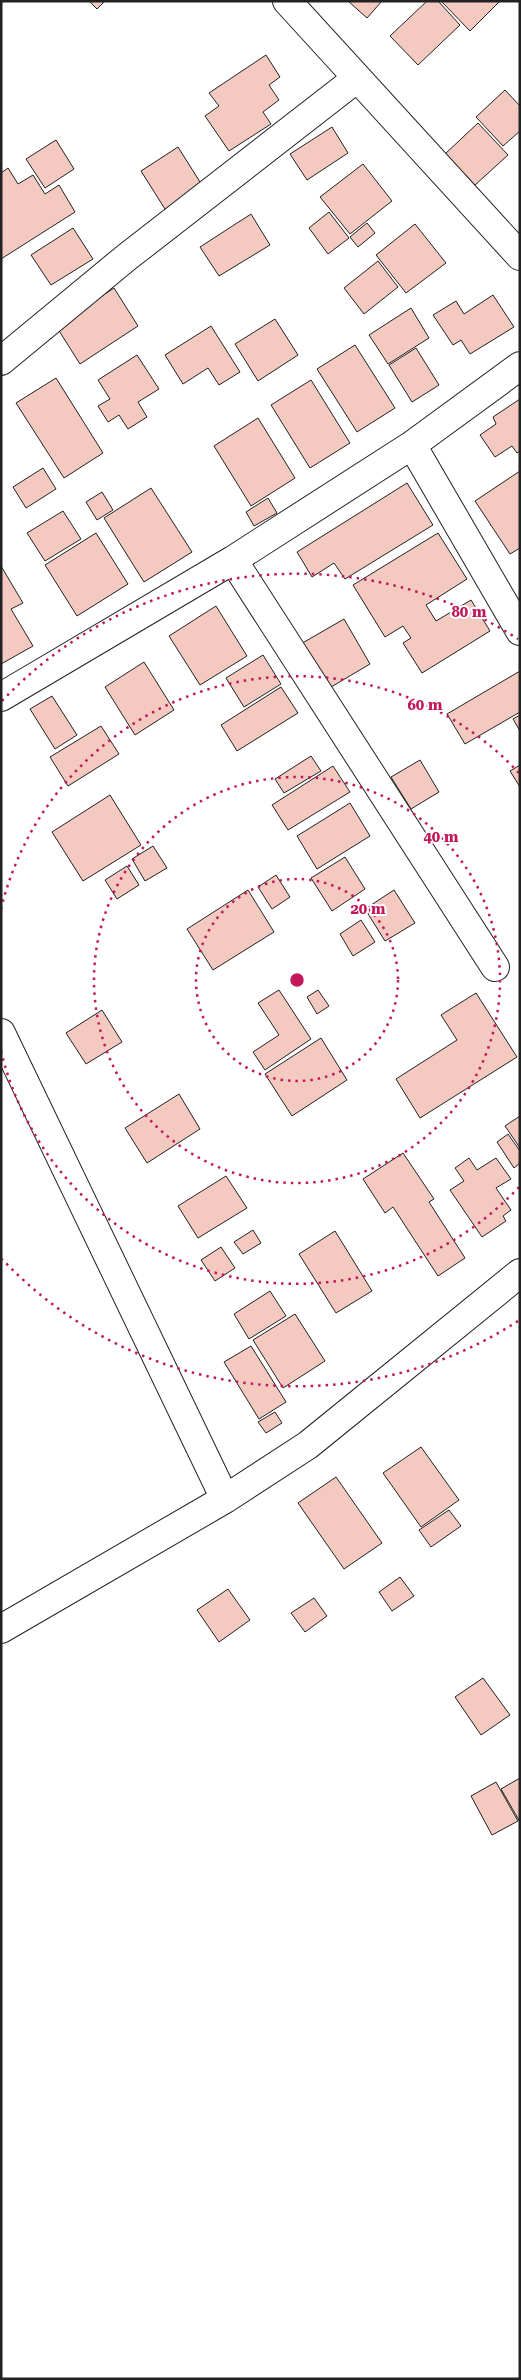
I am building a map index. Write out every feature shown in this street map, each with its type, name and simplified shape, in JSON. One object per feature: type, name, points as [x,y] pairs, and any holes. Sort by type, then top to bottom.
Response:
[{"type":"street","points":[[287,1],[356,79],[520,256]]},
{"type":"street","points":[[1,361],[127,257],[356,79]]},
{"type":"street","points":[[1,697],[233,560],[412,445],[520,366]]},
{"type":"street","points":[[412,445],[520,631]]},
{"type":"street","points":[[233,560],[495,966]]},
{"type":"street","points":[[1,1033],[225,1499]]},
{"type":"street","points":[[1,1629],[225,1499],[308,1445],[520,1272]]},
{"type":"building","points":[[89,1],[105,1],[97,9]]},
{"type":"building","points":[[348,1],[382,1],[367,18]]},
{"type":"building","points":[[427,1],[438,1],[460,25],[418,65],[390,36]]},
{"type":"building","points":[[441,1],[500,1],[470,31]]},
{"type":"building","points":[[266,55],[280,77],[269,85],[279,100],[263,112],[271,124],[229,151],[205,116],[219,106],[209,93]]},
{"type":"building","points":[[505,90],[520,106],[520,131],[503,146],[476,117]]},
{"type":"building","points":[[478,123],[508,155],[475,185],[445,154]]},
{"type":"building","points":[[332,127],[348,153],[307,180],[290,154]]},
{"type":"building","points":[[56,140],[74,169],[45,188],[26,159]]},
{"type":"building","points":[[178,147],[207,193],[170,217],[141,171]]},
{"type":"building","points":[[363,164],[392,201],[350,234],[320,197]]},
{"type":"building","points":[[8,168],[18,184],[33,175],[45,194],[59,185],[75,212],[1,259],[1,173]]},
{"type":"building","points":[[329,212],[349,238],[328,254],[309,228]]},
{"type":"building","points":[[251,214],[270,245],[219,276],[200,247]]},
{"type":"building","points":[[367,223],[375,233],[358,247],[350,237]]},
{"type":"building","points":[[415,224],[446,263],[406,293],[376,255]]},
{"type":"building","points":[[73,228],[93,259],[51,285],[31,255]]},
{"type":"building","points":[[378,261],[398,287],[364,314],[344,288]]},
{"type":"building","points":[[114,288],[138,326],[80,364],[56,326]]},
{"type":"building","points":[[493,295],[514,327],[470,354],[461,340],[453,345],[433,315],[456,301],[464,314]]},
{"type":"building","points":[[411,308],[429,338],[388,364],[369,335]]},
{"type":"building","points":[[275,319],[298,355],[258,381],[235,344]]},
{"type":"building","points":[[211,326],[240,372],[219,385],[208,368],[183,384],[165,355]]},
{"type":"building","points":[[355,345],[395,408],[357,432],[317,369]]},
{"type":"building","points":[[416,348],[439,385],[412,402],[389,365]]},
{"type":"building","points":[[137,355],[159,389],[138,402],[147,417],[128,429],[119,415],[108,422],[98,406],[110,399],[98,380]]},
{"type":"building","points":[[56,378],[103,453],[64,478],[16,403]]},
{"type":"building","points":[[311,380],[350,443],[310,468],[271,405]]},
{"type":"building","points":[[520,399],[520,451],[517,453],[512,446],[495,457],[480,435],[496,424],[493,417]]},
{"type":"building","points":[[258,418],[295,478],[251,506],[214,446]]},
{"type":"building","points":[[43,468],[56,489],[26,508],[13,487]]},
{"type":"building","points":[[520,471],[520,548],[510,554],[475,501]]},
{"type":"building","points":[[407,483],[433,525],[345,579],[334,563],[312,577],[297,552]]},
{"type":"building","points":[[151,488],[192,552],[144,582],[104,518]]},
{"type":"building","points":[[102,492],[113,510],[97,520],[86,502]]},
{"type":"building","points":[[268,498],[277,513],[254,526],[246,512]]},
{"type":"building","points":[[63,511],[81,539],[45,561],[27,533]]},
{"type":"building","points":[[96,533],[128,584],[77,616],[45,565]]},
{"type":"building","points":[[438,533],[467,579],[426,605],[436,621],[471,600],[490,631],[422,673],[403,643],[411,638],[403,626],[385,637],[353,585]]},
{"type":"building","points":[[1,566],[23,603],[11,609],[33,646],[1,664]]},
{"type":"building","points":[[216,606],[247,656],[200,685],[169,636]]},
{"type":"building","points":[[344,619],[370,664],[326,690],[299,645]]},
{"type":"building","points":[[263,655],[281,684],[244,707],[226,678]]},
{"type":"building","points":[[144,662],[174,710],[135,735],[105,687]]},
{"type":"building","points":[[520,671],[520,712],[465,744],[447,714]]},
{"type":"building","points":[[281,687],[298,713],[237,751],[221,725]]},
{"type":"building","points":[[52,696],[77,735],[55,749],[30,709]]},
{"type":"building","points":[[520,715],[520,731],[513,719]]},
{"type":"building","points":[[101,726],[119,754],[68,786],[50,757]]},
{"type":"building","points":[[311,756],[321,771],[284,793],[275,779]]},
{"type":"building","points":[[420,760],[439,792],[411,809],[391,777]]},
{"type":"building","points":[[520,765],[520,787],[510,771]]},
{"type":"building","points":[[333,766],[350,792],[288,830],[272,805]]},
{"type":"building","points":[[110,795],[141,845],[83,881],[52,832]]},
{"type":"building","points":[[350,803],[370,836],[317,869],[297,836]]},
{"type":"building","points":[[153,846],[167,868],[145,881],[132,859]]},
{"type":"building","points":[[345,857],[365,889],[332,911],[311,878]]},
{"type":"building","points":[[127,866],[139,885],[117,899],[105,880]]},
{"type":"building","points":[[276,875],[290,897],[272,909],[258,887]]},
{"type":"building","points":[[248,890],[274,932],[213,970],[187,929]]},
{"type":"building","points":[[394,890],[415,923],[385,941],[365,909]]},
{"type":"building","points":[[361,920],[375,942],[353,956],[340,934]]},
{"type":"building","points":[[279,990],[311,1039],[265,1070],[253,1052],[279,1035],[258,1003]]},
{"type":"building","points":[[318,990],[329,1006],[317,1014],[307,997]]},
{"type":"building","points":[[476,993],[517,1057],[420,1118],[396,1079],[457,1040],[441,1015]]},
{"type":"building","points":[[102,1010],[122,1042],[86,1064],[66,1033]]},
{"type":"building","points":[[321,1038],[347,1080],[292,1116],[265,1074]]},
{"type":"building","points":[[179,1094],[200,1129],[147,1163],[125,1128]]},
{"type":"building","points":[[520,1116],[520,1148],[505,1126]]},
{"type":"building","points":[[508,1134],[520,1151],[520,1163],[514,1168],[497,1142]]},
{"type":"building","points":[[403,1153],[434,1199],[429,1202],[465,1258],[438,1276],[393,1207],[385,1213],[363,1179]]},
{"type":"building","points":[[469,1158],[477,1170],[496,1158],[511,1179],[496,1188],[511,1210],[503,1216],[506,1221],[482,1237],[450,1190],[464,1181],[455,1168]]},
{"type":"building","points":[[226,1176],[247,1208],[198,1238],[178,1206]]},
{"type":"building","points":[[253,1230],[261,1243],[243,1254],[234,1242]]},
{"type":"building","points":[[335,1231],[372,1291],[336,1313],[299,1254]]},
{"type":"building","points":[[221,1247],[235,1268],[215,1281],[201,1260]]},
{"type":"building","points":[[270,1291],[286,1316],[249,1339],[234,1314]]},
{"type":"building","points":[[295,1314],[325,1361],[283,1388],[253,1340]]},
{"type":"building","points":[[251,1346],[286,1402],[259,1419],[224,1362]]},
{"type":"building","points":[[275,1412],[282,1423],[266,1433],[258,1422]]},
{"type":"building","points":[[421,1447],[459,1500],[421,1527],[383,1473]]},
{"type":"building","points":[[336,1477],[382,1543],[344,1569],[298,1503]]},
{"type":"building","points":[[449,1510],[461,1526],[431,1547],[419,1530]]},
{"type":"building","points":[[400,1577],[414,1596],[392,1611],[379,1592]]},
{"type":"building","points":[[228,1589],[250,1620],[219,1642],[197,1610]]},
{"type":"building","points":[[314,1598],[327,1616],[305,1632],[291,1613]]},
{"type":"building","points":[[483,1678],[510,1715],[481,1735],[455,1697]]},
{"type":"building","points":[[520,1778],[520,1822],[501,1789]]},
{"type":"building","points":[[496,1782],[518,1821],[492,1835],[471,1796]]}]
